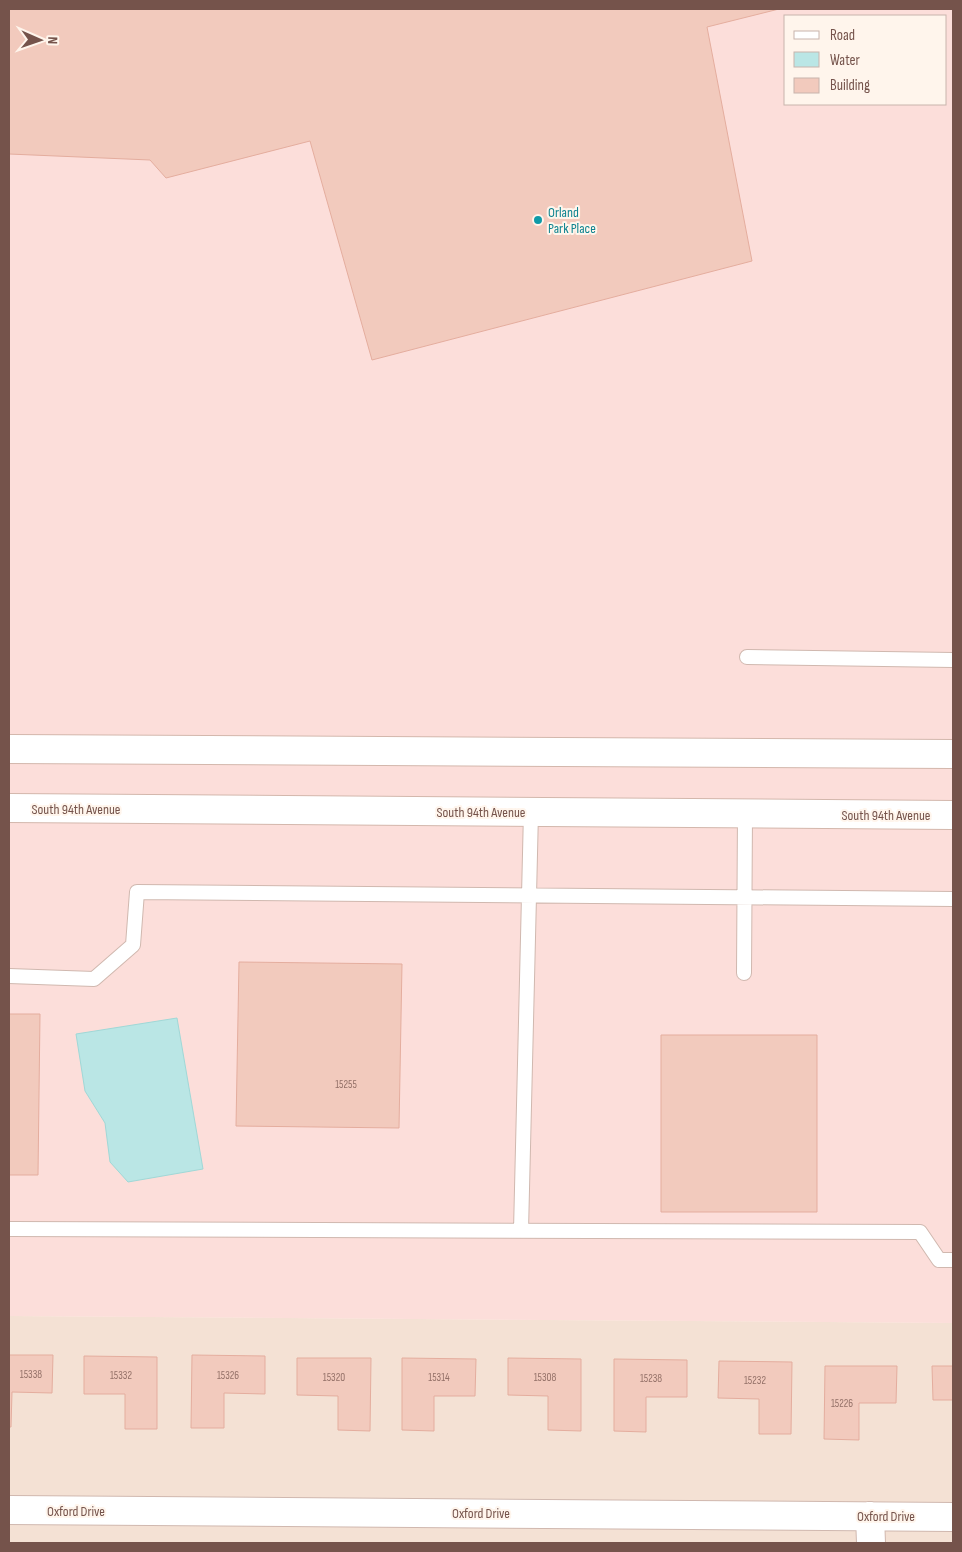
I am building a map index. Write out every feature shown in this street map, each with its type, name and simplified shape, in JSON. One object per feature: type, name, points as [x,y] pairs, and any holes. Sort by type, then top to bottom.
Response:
[{"type":"street","points":[[9,748],[953,754]]},
{"type":"street","name":"South 94th Avenue","points":[[9,808],[953,815]]},
{"type":"street","name":"Oxford Drive","points":[[9,1510],[953,1517]]},
{"type":"street","points":[[870,1516],[871,1543]]},
{"type":"lane","points":[[747,657],[953,660]]},
{"type":"lane","points":[[520,1231],[531,812]]},
{"type":"lane","points":[[744,973],[745,814]]},
{"type":"lane","points":[[9,976],[94,979],[133,945],[138,892],[953,899]]},
{"type":"lane","points":[[9,1229],[920,1232],[939,1260],[953,1260]]},
{"type":"shaded area","points":[[9,9],[953,9],[953,1323],[9,1316]]},
{"type":"shaded area","points":[[9,1316],[953,1323],[953,1543],[9,1543]]},
{"type":"water","points":[[177,1018],[203,1169],[128,1182],[110,1162],[105,1123],[85,1091],[76,1034]]},
{"type":"building","name":"Orland Park Place","points":[[9,9],[779,9],[707,27],[752,261],[372,360],[310,141],[166,178],[150,160],[9,154]]},
{"type":"building","points":[[239,962],[402,964],[399,1128],[236,1126]]},
{"type":"building","points":[[9,1014],[40,1014],[38,1175],[9,1175]]},
{"type":"building","points":[[661,1035],[817,1035],[817,1212],[661,1212]]},
{"type":"building","points":[[9,1355],[53,1355],[52,1393],[12,1392],[11,1427],[9,1427]]},
{"type":"building","points":[[192,1355],[265,1356],[265,1394],[224,1393],[224,1428],[191,1428]]},
{"type":"building","points":[[84,1356],[157,1357],[157,1429],[125,1429],[125,1394],[84,1394]]},
{"type":"building","points":[[297,1358],[371,1358],[370,1431],[338,1430],[338,1396],[297,1395]]},
{"type":"building","points":[[402,1358],[476,1359],[475,1396],[434,1396],[434,1431],[402,1430]]},
{"type":"building","points":[[508,1358],[581,1359],[581,1431],[548,1430],[548,1396],[508,1395]]},
{"type":"building","points":[[614,1359],[687,1360],[687,1397],[646,1397],[646,1432],[614,1431]]},
{"type":"building","points":[[719,1361],[792,1362],[791,1434],[759,1434],[759,1399],[718,1398]]},
{"type":"building","points":[[825,1366],[897,1366],[896,1403],[859,1403],[859,1440],[824,1439]]},
{"type":"building","points":[[932,1366],[953,1366],[953,1400],[933,1400]]},
{"type":"place","name":"Orland Park Place","points":[[538,220]]}]
